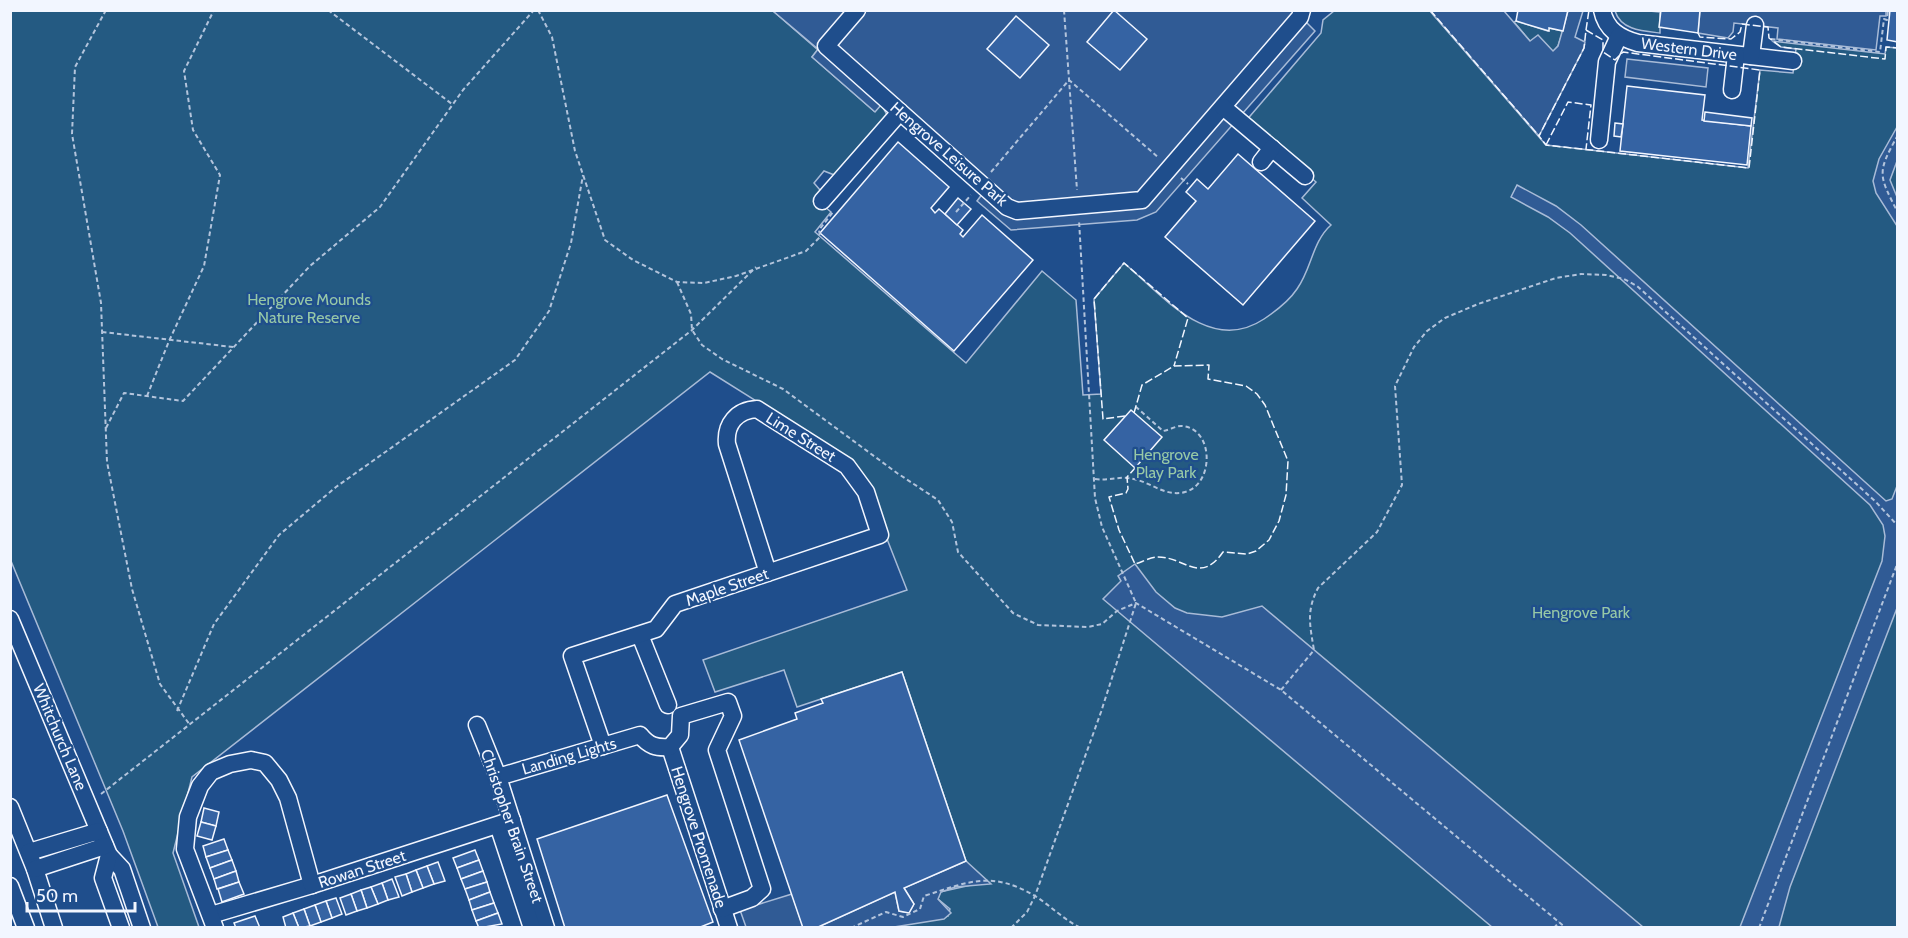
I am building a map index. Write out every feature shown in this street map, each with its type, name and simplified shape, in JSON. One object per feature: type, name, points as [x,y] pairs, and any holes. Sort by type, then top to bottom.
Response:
[{"type":"street","name":"Hengrove Leisure Park","points":[[857,10],[826,46],[1007,207],[1017,211],[1142,200],[1300,17],[1302,11]]},
{"type":"street","points":[[1302,11],[1314,10]]},
{"type":"street","name":"Western Drive","points":[[1602,10],[1606,23],[1619,36],[1638,44],[1793,61]]},
{"type":"street","points":[[1732,90],[1755,25]]},
{"type":"street","points":[[1599,140],[1607,62],[1619,36]]},
{"type":"street","points":[[1223,107],[1305,176]]},
{"type":"street","points":[[822,201],[900,112]]},
{"type":"street","points":[[1261,162],[1272,148]]},
{"type":"street","name":"Lime Street","points":[[768,573],[727,444],[726,432],[740,413],[757,409],[847,466],[866,492],[880,535]]},
{"type":"street","name":"Maple Street","points":[[603,746],[572,656],[656,629],[675,604],[880,535]]},
{"type":"street","name":"Whitchurch Lane","points":[[10,619],[104,844],[122,869],[142,927]]},
{"type":"street","points":[[640,635],[668,705]]},
{"type":"street","points":[[670,747],[680,735],[681,716],[728,702],[733,716],[717,750],[762,889],[752,898],[722,909]]},
{"type":"street","name":"Christopher Brain Street","points":[[477,725],[498,777],[506,825],[546,927]]},
{"type":"street","name":"Landing Lights","points":[[498,777],[640,735],[647,744],[658,748],[670,747]]},
{"type":"street","name":"Hengrove Promenade","points":[[670,747],[729,927]]},
{"type":"street","points":[[213,921],[185,849],[188,817],[200,786],[211,772],[230,764],[251,760],[265,763],[279,780],[288,798],[312,885]]},
{"type":"street","points":[[10,807],[29,852],[54,927]]},
{"type":"street","points":[[506,825],[532,927]]},
{"type":"street","name":"Rowan Street","points":[[213,921],[312,885],[506,825]]},
{"type":"street","points":[[29,852],[104,844]]},
{"type":"street","points":[[35,869],[104,844]]},
{"type":"street","points":[[104,844],[103,878],[122,927]]},
{"type":"street","points":[[10,886],[26,927]]},
{"type":"street","points":[[10,923],[20,927]]},
{"type":"path","points":[[106,10],[75,67],[72,134],[101,303],[107,462],[132,589],[160,684],[177,711],[190,725]]},
{"type":"path","points":[[147,396],[169,341],[204,266],[220,175],[193,130],[184,71],[214,10]]},
{"type":"path","points":[[328,10],[452,104]]},
{"type":"path","points":[[106,429],[124,393],[183,401],[310,266],[380,207],[452,104],[536,10],[552,37],[575,151],[604,240],[633,260],[677,282],[704,283],[736,276],[806,251],[820,237],[819,230],[834,213],[822,201]]},
{"type":"path","points":[[1064,10],[1095,498],[1102,527],[1136,603],[1281,690],[1566,927]]},
{"type":"path","points":[[1771,39],[1880,52],[1884,20],[1887,20],[1888,10]]},
{"type":"path","points":[[1069,80],[1188,184]]},
{"type":"path","points":[[956,212],[1069,80]]},
{"type":"path","points":[[1898,135],[1881,169],[1881,182],[1898,213]]},
{"type":"path","points":[[177,711],[214,624],[279,535],[336,487],[515,360],[549,311],[571,243],[583,175]]},
{"type":"path","points":[[101,794],[692,330],[756,267]]},
{"type":"path","points":[[1281,690],[1314,650],[1309,627],[1312,600],[1318,588],[1377,532],[1402,485],[1395,391],[1419,341],[1427,331],[1445,318],[1511,292],[1556,278],[1581,274],[1605,275],[1624,279],[1637,286],[1867,493],[1898,526]]},
{"type":"path","points":[[677,282],[691,314],[692,330],[702,345],[722,359],[783,389],[897,473],[938,500],[952,522],[958,552],[1006,607],[1020,618],[1049,627],[1088,627],[1102,624],[1117,611],[1136,603]]},
{"type":"path","points":[[102,332],[234,347]]},
{"type":"path","points":[[1095,479],[1107,481],[1127,477],[1175,494],[1187,492],[1203,477],[1208,455],[1203,442],[1191,429],[1180,426],[1163,431],[1136,407]]},
{"type":"path","points":[[1759,927],[1898,562]]},
{"type":"path","points":[[1011,927],[1027,912],[1035,896],[1101,712],[1136,603]]},
{"type":"path","points":[[851,927],[886,912],[903,917],[920,909],[924,896],[979,879],[1008,883],[1035,896],[1081,927]]},
{"type":"path","points":[[1554,927],[1559,922]]},
{"type":"green space","name":"Hengrove Park","points":[[10,11],[773,11],[818,50],[812,57],[874,111],[881,104],[887,115],[837,176],[824,171],[814,183],[820,190],[818,201],[831,212],[815,232],[966,363],[1042,271],[1076,300],[1083,395],[1101,394],[1094,299],[1124,263],[1188,317],[1206,326],[1225,330],[1244,328],[1264,319],[1282,306],[1297,289],[1320,239],[1331,225],[1302,198],[1316,182],[1245,122],[1321,33],[1323,20],[1334,11],[1430,11],[1546,145],[1748,168],[1760,70],[1793,73],[1796,49],[1781,47],[1772,41],[1885,54],[1886,47],[1897,48],[1897,927],[894,927],[948,916],[950,909],[938,899],[940,892],[976,884],[974,873],[966,861],[902,672],[797,707],[784,670],[715,692],[703,660],[907,590],[860,470],[852,461],[710,372],[192,777],[173,853],[199,927],[158,927],[123,831],[11,561]]},
{"type":"green space","points":[[1615,11],[1660,12],[1660,33],[1627,26]]},
{"type":"green space","points":[[1514,22],[1548,31],[1549,28],[1563,31],[1558,46],[1553,52],[1530,41]]},
{"type":"shaded area","points":[[1294,10],[1315,31],[1156,212],[1137,220],[1011,230],[977,201],[983,193],[881,105],[875,112],[812,57],[818,49],[773,11]]},
{"type":"shaded area","points":[[1430,11],[1504,11],[1530,41],[1538,35],[1553,51],[1558,46],[1568,11],[1583,11],[1575,37],[1585,42],[1584,48],[1539,136]]},
{"type":"shaded area","points":[[1700,11],[1886,11],[1886,16],[1880,16],[1876,50],[1777,39],[1778,28],[1734,23],[1733,32],[1728,38],[1698,33]]},
{"type":"shaded area","points":[[1627,59],[1708,68],[1706,87],[1625,77]]},
{"type":"shaded area","points":[[1897,127],[1897,161],[1890,180],[1897,197],[1897,226],[1876,193],[1873,181],[1879,159]]},
{"type":"shaded area","points":[[1517,185],[1556,206],[1581,225],[1886,501],[1892,499],[1897,486],[1897,608],[1790,887],[1779,927],[1740,927],[1882,561],[1885,536],[1883,525],[1870,505],[1570,233],[1548,217],[1511,197]]},
{"type":"shaded area","points":[[1135,564],[1156,592],[1175,608],[1187,613],[1222,617],[1262,606],[1643,927],[1492,927],[1103,599],[1121,581],[1118,576]]},
{"type":"shaded area","points":[[966,861],[991,884],[955,887],[941,892],[938,899],[951,913],[944,919],[894,927],[816,928],[895,892],[899,911],[909,913],[914,904],[904,888]]},
{"type":"shaded area","points":[[792,894],[803,927],[746,927],[740,910]]},
{"type":"building","points":[[1114,10],[1147,39],[1120,70],[1087,42]]},
{"type":"building","points":[[1518,10],[1568,10],[1563,31],[1549,28],[1549,31],[1516,21]]},
{"type":"building","points":[[1661,10],[1700,10],[1698,33],[1659,27]]},
{"type":"building","points":[[1890,10],[1898,10],[1898,42],[1887,40]]},
{"type":"building","points":[[1016,16],[1049,45],[1020,78],[987,49]]},
{"type":"building","points":[[1627,86],[1705,95],[1702,120],[1751,126],[1747,165],[1620,151]]},
{"type":"building","points":[[1705,112],[1752,118],[1751,126],[1704,121]]},
{"type":"building","points":[[1615,123],[1623,124],[1621,137],[1614,136]]},
{"type":"building","points":[[898,142],[949,187],[931,208],[935,213],[939,209],[963,230],[960,234],[963,237],[982,215],[1033,260],[954,351],[820,233]]},
{"type":"building","points":[[1238,154],[1315,221],[1243,305],[1165,237],[1196,201],[1186,192],[1197,179],[1208,189]]},
{"type":"building","points":[[958,198],[971,209],[957,225],[945,214]]},
{"type":"building","points":[[1131,410],[1162,437],[1135,468],[1104,440]]},
{"type":"building","points":[[902,672],[966,861],[904,888],[914,904],[909,913],[899,911],[895,892],[816,928],[803,928],[739,740],[797,719],[795,713],[823,703],[821,699]]},
{"type":"building","points":[[667,795],[713,922],[698,928],[565,928],[537,839]]},
{"type":"building","points":[[204,808],[219,812],[216,826],[201,822]]},
{"type":"building","points":[[201,822],[216,826],[212,840],[197,836]]},
{"type":"building","points":[[224,839],[228,850],[206,857],[203,846]]},
{"type":"building","points":[[228,850],[232,860],[210,868],[206,857]]},
{"type":"building","points":[[475,850],[479,860],[457,868],[453,858]]},
{"type":"building","points":[[232,860],[236,871],[214,879],[210,868]]},
{"type":"building","points":[[479,860],[483,871],[461,879],[457,868]]},
{"type":"building","points":[[438,862],[445,881],[434,884],[427,866]]},
{"type":"building","points":[[427,866],[434,884],[423,888],[416,870]]},
{"type":"building","points":[[416,870],[423,888],[412,892],[406,874]]},
{"type":"building","points":[[236,871],[239,882],[217,889],[214,879]]},
{"type":"building","points":[[483,871],[487,882],[465,889],[461,879]]},
{"type":"building","points":[[406,874],[412,892],[402,896],[395,877]]},
{"type":"building","points":[[392,879],[399,897],[388,900],[382,883]]},
{"type":"building","points":[[239,882],[244,894],[222,902],[218,889]]},
{"type":"building","points":[[487,882],[490,892],[469,900],[465,889]]},
{"type":"building","points":[[382,883],[388,900],[378,904],[371,887]]},
{"type":"building","points":[[371,887],[378,904],[367,908],[361,890]]},
{"type":"building","points":[[361,890],[367,908],[357,911],[351,894]]},
{"type":"building","points":[[490,892],[494,903],[472,910],[469,900]]},
{"type":"building","points":[[351,894],[357,911],[346,915],[340,898]]},
{"type":"building","points":[[336,898],[342,914],[332,918],[326,901]]},
{"type":"building","points":[[326,901],[332,918],[321,922],[315,905]]},
{"type":"building","points":[[494,903],[498,913],[476,921],[472,910]]},
{"type":"building","points":[[315,905],[321,922],[310,926],[304,909]]},
{"type":"building","points":[[304,909],[310,926],[299,928],[293,913]]},
{"type":"building","points":[[293,913],[299,928],[286,928],[283,917]]},
{"type":"building","points":[[498,913],[502,924],[479,928],[476,921]]},
{"type":"building","points":[[255,916],[260,928],[236,928],[234,923]]},
{"type":"fence","points":[[1430,10],[1539,136]]},
{"type":"fence","points":[[1586,30],[1589,10]]},
{"type":"fence","points":[[1698,33],[1700,37],[1731,39],[1740,32],[1742,24],[1768,27],[1769,38],[1781,47],[1885,59],[1886,47],[1898,48]]},
{"type":"fence","points":[[1586,30],[1603,40],[1603,52],[1615,60],[1623,52],[1760,70],[1749,168],[1546,145],[1539,136],[1584,48],[1586,30]]},
{"type":"fence","points":[[1546,145],[1568,102],[1591,105],[1586,149]]},
{"type":"fence","points":[[1125,416],[1103,419],[1094,299],[1124,263],[1188,318],[1174,366]]},
{"type":"fence","points":[[1134,413],[1142,385],[1174,366],[1209,365],[1208,379],[1246,386],[1257,394],[1265,405],[1288,461],[1286,495],[1279,521],[1269,540],[1256,551],[1247,554],[1223,552],[1215,562],[1207,567],[1192,567],[1168,558],[1158,557],[1135,564],[1119,530],[1109,497],[1126,493],[1127,477],[1135,468]]},
{"type":"park label","name":"Hengrove Mounds Nature Reserve","points":[[309,308]]},
{"type":"park label","name":"Hengrove Play Park","points":[[1166,463]]}]
